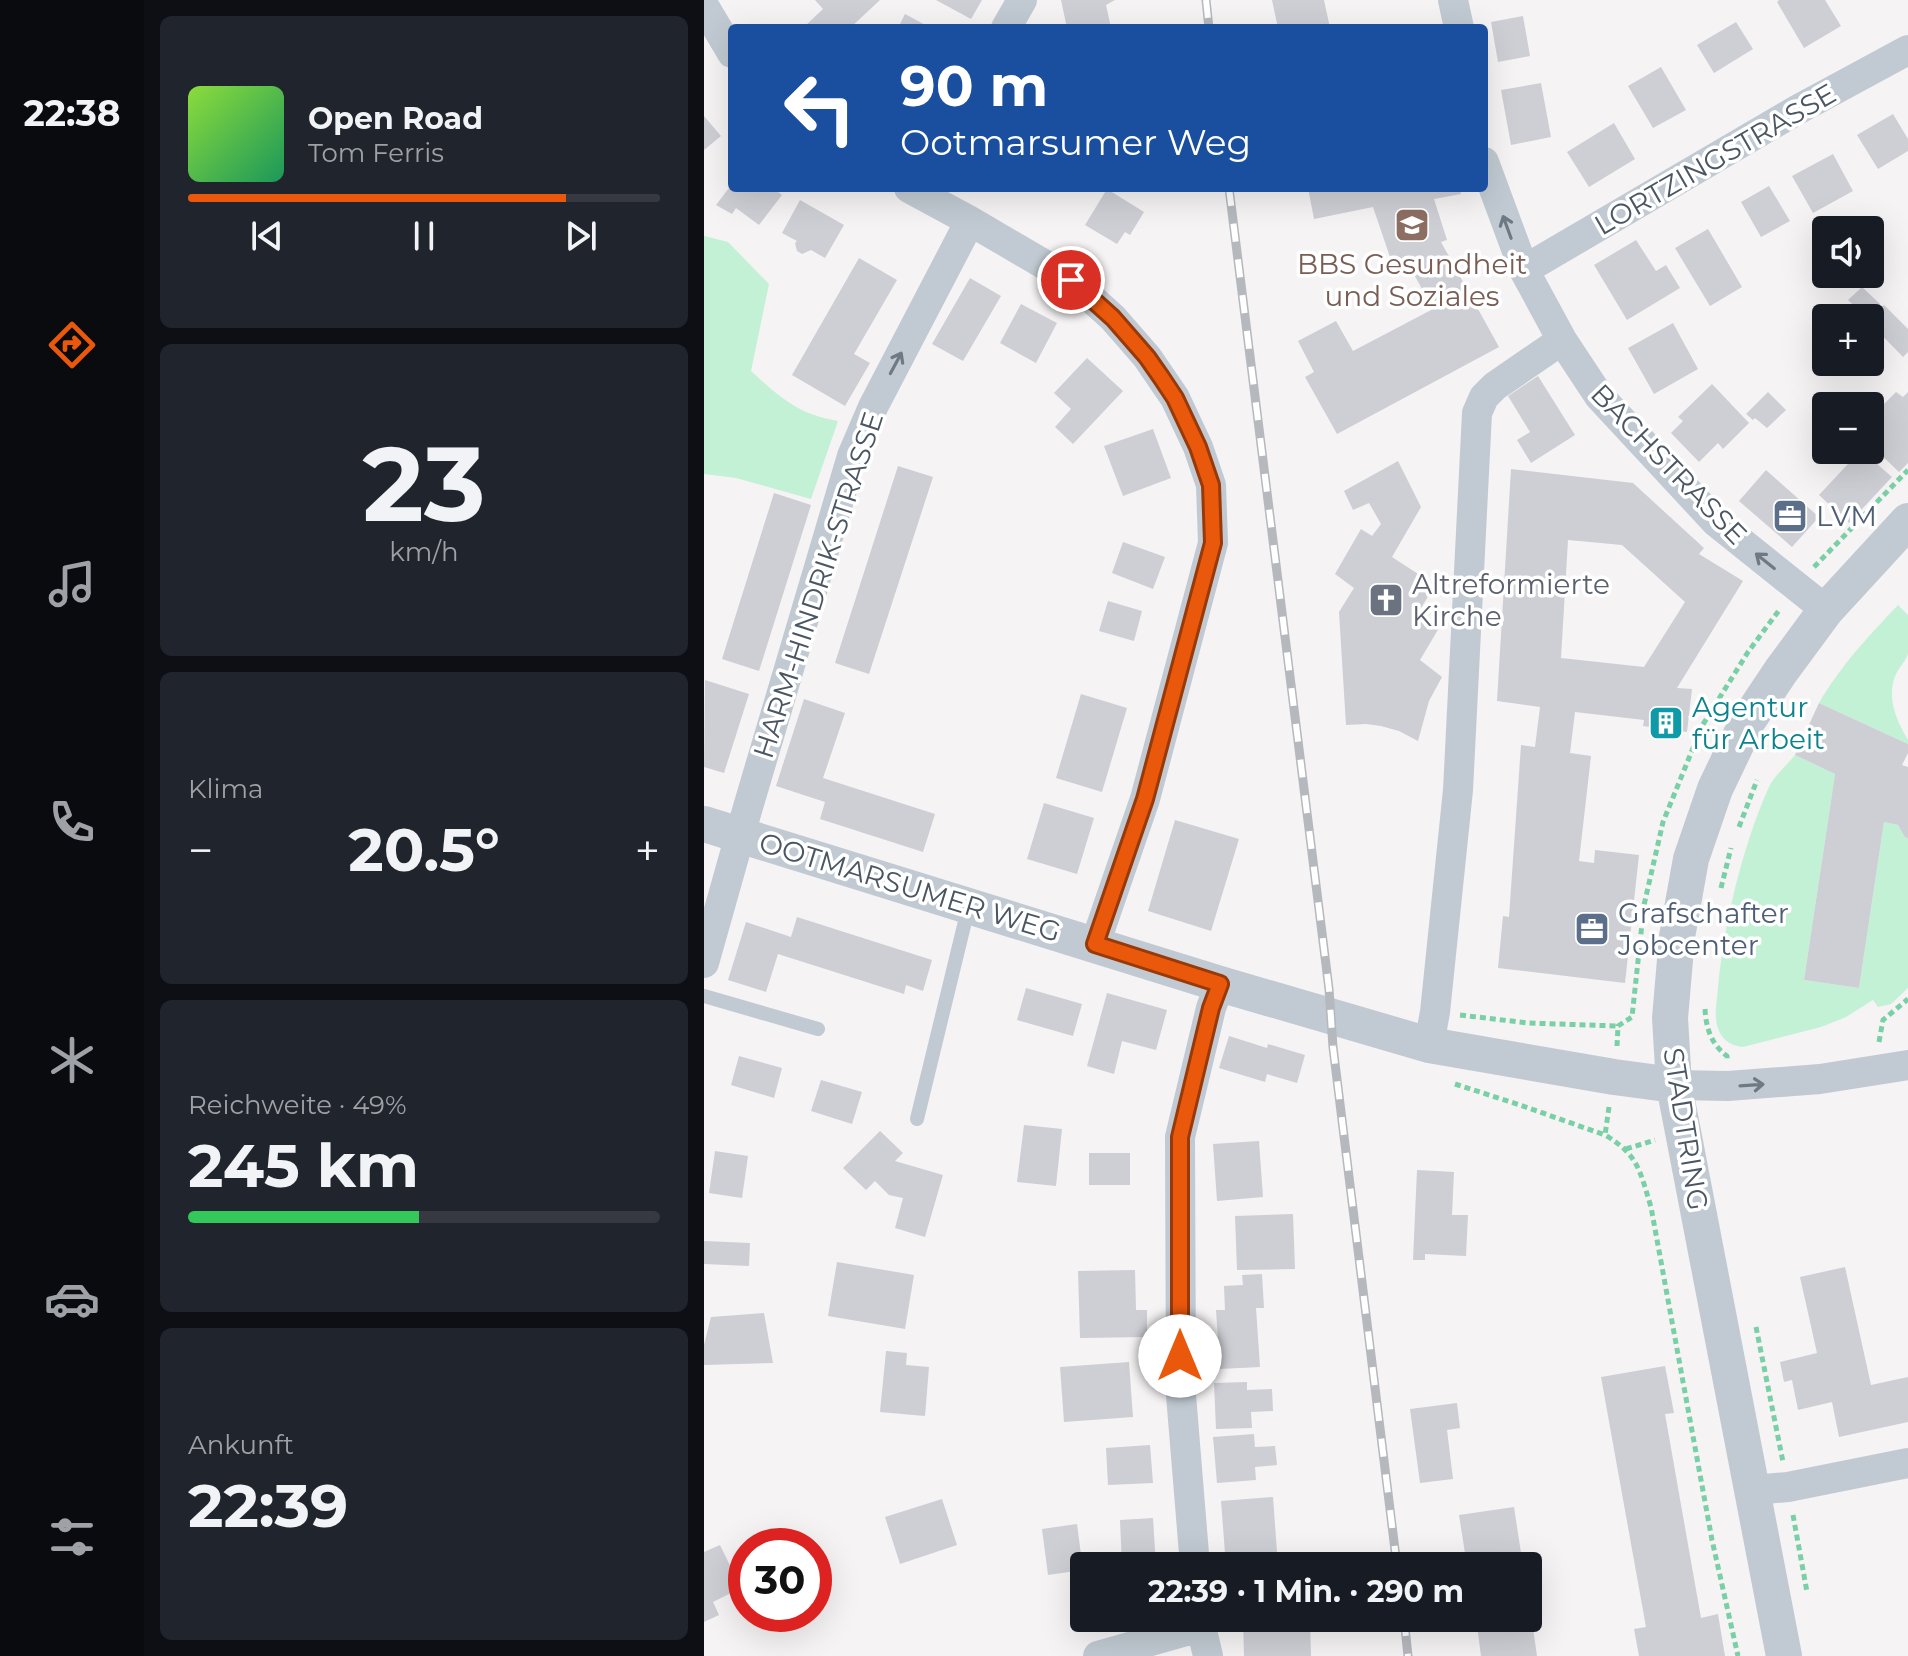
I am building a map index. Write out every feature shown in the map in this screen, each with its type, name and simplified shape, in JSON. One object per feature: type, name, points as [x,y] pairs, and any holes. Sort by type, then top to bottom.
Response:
[{"type":"street","points":[[1008,24],[1022,0]]},
{"type":"street","points":[[1453,0],[1458,24]]},
{"type":"street","points":[[704,6],[728,46]]},
{"type":"street","name":"LORTZINGSTRASSE","points":[[1524,270],[1797,110],[1908,50]]},
{"type":"street","name":"BACHSTRASSE","points":[[1488,173],[1524,270],[1562,340],[1599,396],[1716,522],[1826,610]]},
{"type":"street","points":[[918,192],[1071,280],[1113,318],[1147,357],[1175,398],[1198,447],[1211,485],[1213,543],[1145,799],[1095,944]]},
{"type":"street","name":"HARM-HINDRIK-STRASSE","points":[[704,963],[852,456],[873,407],[970,221]]},
{"type":"street","points":[[1429,1045],[1458,790],[1477,413],[1484,397],[1495,386],[1562,340]]},
{"type":"street","name":"STADTRING","points":[[1780,1647],[1674,1085],[1670,1018],[1677,937],[1691,859],[1715,789],[1747,722],[1826,610],[1907,525]]},
{"type":"street","name":"OOTMARSUMER WEG","points":[[704,824],[1220,984],[1429,1045],[1674,1085]]},
{"type":"street","points":[[1194,1552],[1181,1395],[1180,1137],[1211,1008],[1220,984]]},
{"type":"street","points":[[1674,1085],[1728,1086],[1840,1077],[1908,1065]]},
{"type":"street","points":[[1752,1490],[1788,1487],[1908,1463]]},
{"type":"street","points":[[1098,1656],[1202,1634]]},
{"type":"lane","points":[[917,1119],[969,905]]},
{"type":"lane","points":[[704,996],[818,1029]]},
{"type":"path","points":[[1873,1071],[1883,1020],[1908,999]]},
{"type":"green space","points":[[704,236],[728,242],[769,284],[751,371],[790,404],[838,421],[811,499],[736,478],[704,474]]},
{"type":"green space","points":[[1898,605],[1908,615],[1908,653],[1896,674],[1892,700],[1908,744],[1819,703],[1865,640]]},
{"type":"green space","points":[[1795,755],[1835,774],[1804,980],[1859,988],[1884,822],[1898,825],[1908,838],[1908,988],[1891,1004],[1878,1007],[1873,1000],[1846,1017],[1821,1027],[1743,1047],[1723,1038],[1716,1020],[1730,912],[1742,861],[1768,789]]},
{"type":"building","points":[[815,0],[880,0],[854,24],[807,24],[823,9]]},
{"type":"building","points":[[936,0],[982,0],[971,19]]},
{"type":"building","points":[[1061,0],[1115,0],[1106,5],[1110,24],[1066,24]]},
{"type":"building","points":[[1272,0],[1324,0],[1329,24],[1277,24]]},
{"type":"building","points":[[1825,0],[1841,26],[1804,48],[1777,2]]},
{"type":"building","points":[[905,14],[924,24],[900,24]]},
{"type":"building","points":[[1523,16],[1530,56],[1498,62],[1491,22]]},
{"type":"building","points":[[1736,22],[1753,49],[1714,73],[1697,45]]},
{"type":"building","points":[[1661,67],[1686,110],[1653,128],[1628,86]]},
{"type":"building","points":[[1541,83],[1551,137],[1511,145],[1501,90]]},
{"type":"building","points":[[1893,114],[1908,139],[1908,151],[1878,169],[1857,135]]},
{"type":"building","points":[[704,116],[721,136],[704,150]]},
{"type":"building","points":[[1614,123],[1635,159],[1589,187],[1567,152]]},
{"type":"building","points":[[1833,154],[1853,191],[1813,213],[1792,176]]},
{"type":"building","points":[[1769,186],[1790,221],[1761,237],[1741,202]]},
{"type":"building","points":[[728,189],[728,192],[778,192],[782,195],[759,225],[736,208],[732,214],[716,205]]},
{"type":"building","points":[[1105,192],[1112,192],[1144,212],[1130,235],[1125,232],[1117,244],[1085,225]]},
{"type":"building","points":[[1309,192],[1461,192],[1434,199],[1447,240],[1441,242],[1499,347],[1337,434],[1305,377],[1314,372],[1298,341],[1336,321],[1353,351],[1433,309],[1405,258],[1392,263],[1373,207],[1314,219]]},
{"type":"building","points":[[800,200],[844,225],[825,258],[811,250],[802,254],[797,251],[797,241],[782,233]]},
{"type":"building","points":[[1708,229],[1742,287],[1710,306],[1675,248]]},
{"type":"building","points":[[1636,240],[1656,271],[1666,265],[1680,288],[1627,320],[1594,265]]},
{"type":"building","points":[[859,258],[897,280],[854,354],[870,363],[845,406],[792,375]]},
{"type":"building","points":[[970,278],[1001,296],[963,361],[932,344]]},
{"type":"building","points":[[1863,288],[1880,304],[1852,304],[1848,300]]},
{"type":"building","points":[[1021,304],[1057,323],[1036,363],[1000,343]]},
{"type":"building","points":[[1884,305],[1908,329],[1908,352],[1903,357],[1884,337]]},
{"type":"building","points":[[1673,323],[1698,369],[1654,394],[1628,348]]},
{"type":"building","points":[[1087,358],[1123,391],[1073,444],[1055,427],[1071,409],[1054,393]]},
{"type":"building","points":[[1538,376],[1575,435],[1531,463],[1517,440],[1530,432],[1508,396]]},
{"type":"building","points":[[1712,384],[1749,423],[1723,449],[1718,443],[1699,462],[1671,433],[1683,421],[1678,417]]},
{"type":"building","points":[[1768,392],[1786,410],[1767,428],[1746,414]]},
{"type":"building","points":[[1896,392],[1903,397],[1908,392],[1908,463],[1899,472],[1884,458],[1884,404]]},
{"type":"building","points":[[1153,429],[1171,478],[1123,496],[1104,446]]},
{"type":"building","name":"Altreformierte Kirche","points":[[1398,461],[1421,507],[1392,557],[1435,585],[1418,613],[1439,628],[1420,660],[1442,677],[1429,701],[1418,741],[1381,726],[1346,725],[1339,612],[1354,588],[1335,574],[1361,529],[1372,536],[1381,524],[1369,503],[1353,510],[1344,491]]},
{"type":"building","points":[[1848,464],[1877,464],[1892,477],[1849,523],[1819,495]]},
{"type":"building","points":[[898,466],[933,477],[869,674],[835,663]]},
{"type":"building","name":"Agentur für Arbeit","points":[[1511,469],[1633,483],[1704,548],[1699,554],[1743,581],[1677,688],[1692,689],[1687,732],[1643,726],[1644,720],[1575,712],[1570,753],[1591,756],[1579,861],[1594,863],[1595,850],[1639,855],[1625,983],[1498,968],[1503,916],[1509,917],[1521,745],[1535,747],[1540,707],[1497,701]],"holes":[[[1568,540],[1622,545],[1685,602],[1644,667],[1561,658]]]},
{"type":"building","points":[[1766,470],[1819,517],[1792,547],[1739,501]]},
{"type":"building","points":[[774,493],[811,505],[759,671],[722,659]]},
{"type":"building","points":[[1123,542],[1165,557],[1153,589],[1112,573]]},
{"type":"building","points":[[1108,601],[1142,611],[1134,641],[1099,631]]},
{"type":"building","points":[[705,680],[749,694],[724,773],[704,767]]},
{"type":"building","points":[[1081,694],[1127,708],[1102,792],[1056,778]]},
{"type":"building","points":[[804,699],[845,713],[823,778],[935,814],[923,852],[820,819],[825,802],[776,786]]},
{"type":"building","points":[[1819,703],[1908,744],[1908,753],[1902,765],[1908,767],[1908,838],[1898,825],[1884,822],[1859,988],[1804,980],[1835,774],[1795,755]]},
{"type":"building","points":[[1044,803],[1094,818],[1077,874],[1027,859]]},
{"type":"building","points":[[1175,820],[1239,839],[1211,931],[1148,911]]},
{"type":"building","points":[[797,917],[932,960],[923,991],[906,985],[904,994],[778,954],[766,992],[728,980],[746,922],[791,937]]},
{"type":"building","points":[[1026,988],[1082,1004],[1073,1036],[1017,1020]]},
{"type":"building","points":[[1107,993],[1167,1010],[1156,1050],[1122,1041],[1114,1074],[1087,1066]]},
{"type":"building","points":[[1229,1036],[1267,1048],[1268,1044],[1305,1055],[1297,1083],[1267,1074],[1265,1082],[1219,1068]]},
{"type":"building","points":[[739,1056],[782,1068],[774,1098],[731,1085]]},
{"type":"building","points":[[821,1080],[862,1092],[852,1124],[811,1111]]},
{"type":"building","points":[[1024,1125],[1062,1129],[1056,1186],[1017,1182]]},
{"type":"building","points":[[880,1131],[903,1153],[895,1161],[943,1175],[925,1237],[895,1228],[903,1198],[889,1195],[875,1181],[866,1190],[843,1168]]},
{"type":"building","points":[[1259,1141],[1263,1197],[1217,1201],[1213,1144]]},
{"type":"building","points":[[715,1151],[748,1156],[742,1198],[709,1193]]},
{"type":"building","points":[[1089,1153],[1130,1153],[1130,1185],[1089,1185]]},
{"type":"building","points":[[1417,1170],[1454,1172],[1452,1215],[1468,1215],[1466,1256],[1425,1254],[1425,1260],[1413,1260]]},
{"type":"building","points":[[1293,1214],[1295,1269],[1237,1270],[1235,1216]]},
{"type":"building","points":[[704,1241],[750,1243],[749,1266],[704,1264]]},
{"type":"building","points":[[837,1262],[914,1275],[905,1329],[828,1316]]},
{"type":"building","points":[[1845,1267],[1871,1385],[1908,1377],[1908,1422],[1839,1437],[1832,1402],[1798,1410],[1792,1380],[1784,1382],[1780,1362],[1817,1353],[1800,1277]]},
{"type":"building","points":[[1135,1270],[1136,1310],[1147,1310],[1147,1337],[1080,1338],[1078,1271]]},
{"type":"building","points":[[1262,1274],[1264,1308],[1256,1308],[1260,1367],[1220,1369],[1216,1310],[1225,1310],[1224,1286],[1243,1285],[1242,1275]]},
{"type":"building","points":[[764,1313],[773,1363],[704,1365],[704,1345],[711,1317]]},
{"type":"building","points":[[886,1351],[907,1353],[906,1365],[929,1367],[925,1416],[880,1412]]},
{"type":"building","points":[[1129,1362],[1133,1417],[1064,1422],[1060,1367]]},
{"type":"building","points":[[1665,1366],[1674,1413],[1665,1414],[1701,1618],[1718,1614],[1725,1656],[1639,1656],[1634,1629],[1646,1627],[1601,1377]]},
{"type":"building","points":[[1247,1382],[1247,1390],[1272,1389],[1273,1411],[1251,1412],[1252,1428],[1216,1429],[1214,1383]]},
{"type":"building","points":[[1457,1403],[1460,1428],[1447,1430],[1453,1479],[1420,1483],[1410,1409]]},
{"type":"building","points":[[1254,1434],[1255,1447],[1275,1446],[1277,1465],[1255,1467],[1256,1480],[1217,1483],[1213,1437]]},
{"type":"building","points":[[1150,1445],[1153,1483],[1108,1485],[1106,1448]]},
{"type":"building","points":[[1273,1497],[1277,1552],[1225,1552],[1221,1501]]},
{"type":"building","points":[[942,1499],[957,1545],[900,1564],[885,1517]]},
{"type":"building","points":[[1514,1507],[1521,1552],[1465,1552],[1459,1515]]},
{"type":"building","points":[[1153,1518],[1155,1552],[1121,1552],[1120,1520]]},
{"type":"building","points":[[1077,1524],[1081,1552],[1070,1552],[1070,1572],[1048,1575],[1042,1529]]},
{"type":"building","points":[[720,1545],[728,1561],[728,1594],[713,1602],[719,1615],[704,1622],[704,1552]]},
{"type":"building","points":[[1243,1632],[1310,1632],[1311,1656],[1244,1656]]},
{"type":"building","points":[[1478,1632],[1534,1632],[1537,1656],[1481,1656]]},
{"type":"railway","points":[[1206,0],[1209,24]]},
{"type":"railway","points":[[1229,192],[1395,1552]]},
{"type":"railway","points":[[1405,1632],[1408,1656]]},
{"type":"place","name":"BBS Gesundheit und Soziales","points":[[1412,225]]},
{"type":"place","name":"LVM","points":[[1790,516]]},
{"type":"place","name":"Altreformierte Kirche","points":[[1386,600]]},
{"type":"place","name":"Agentur für Arbeit","points":[[1666,723]]},
{"type":"place","name":"Grafschafter Jobcenter","points":[[1592,929]]},
{"type":"route","points":[[1071,280],[1113,318],[1161,377],[1175,398],[1198,447],[1211,485],[1213,543],[1145,799],[1095,944],[1220,984],[1211,1008],[1180,1137],[1180,1356]]}]
